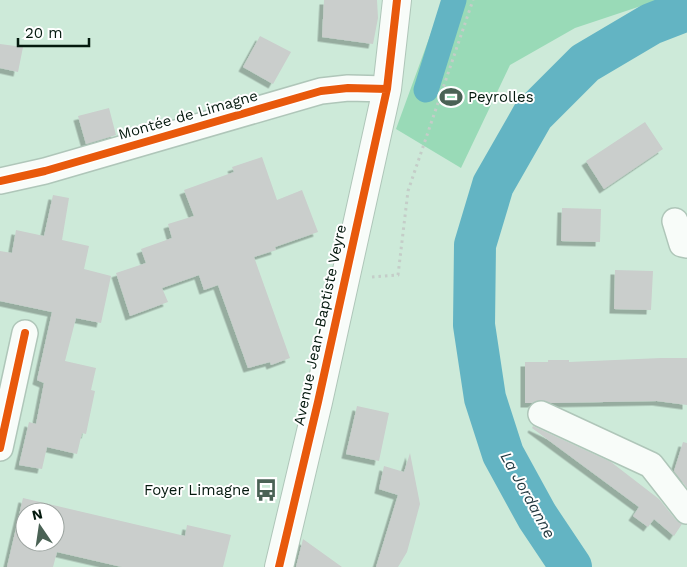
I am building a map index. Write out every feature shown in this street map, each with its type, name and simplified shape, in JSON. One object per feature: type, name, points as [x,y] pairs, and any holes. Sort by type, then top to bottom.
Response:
[{"type":"main road","name":"Avenue Jean-Baptiste Veyre","points":[[279,567],[318,402],[387,89],[398,0]]},
{"type":"street","name":"Montée de Limagne","points":[[0,181],[45,171],[321,91],[348,88],[387,89]]},
{"type":"street","points":[[675,221],[682,244],[687,245]]},
{"type":"street","points":[[0,448],[25,333]]},
{"type":"street","points":[[541,414],[651,465],[687,511]]},
{"type":"path","points":[[344,279],[398,275],[408,191],[473,0]]},
{"type":"green space","name":"Peyrolles","points":[[443,0],[659,0],[575,28],[510,65],[461,168],[396,129]]},
{"type":"building","points":[[324,0],[377,0],[378,18],[373,44],[322,37]]},
{"type":"building","points":[[260,36],[291,52],[273,84],[243,67]]},
{"type":"building","points":[[0,44],[23,47],[18,72],[0,68]]},
{"type":"building","points":[[109,108],[116,135],[86,144],[78,116]]},
{"type":"building","points":[[645,122],[663,149],[604,189],[586,161]]},
{"type":"building","points":[[262,157],[277,200],[302,190],[318,232],[275,247],[276,250],[254,257],[290,358],[271,365],[270,362],[248,368],[218,285],[204,290],[199,275],[162,288],[168,302],[130,316],[116,273],[146,263],[141,249],[172,238],[168,224],[194,216],[184,190],[234,172],[232,167]]},
{"type":"building","points":[[53,195],[69,198],[62,240],[89,246],[84,269],[111,276],[101,323],[76,318],[65,361],[96,368],[91,390],[95,391],[86,434],[82,433],[77,454],[47,447],[42,469],[19,465],[29,422],[36,424],[44,383],[37,380],[52,312],[0,301],[0,251],[12,253],[16,230],[44,236]]},
{"type":"building","points":[[562,208],[601,209],[600,242],[561,241]]},
{"type":"building","points":[[615,270],[653,271],[651,310],[614,309]]},
{"type":"building","points":[[687,358],[687,405],[657,401],[551,403],[540,400],[525,403],[525,362]]},
{"type":"building","points":[[357,406],[389,413],[379,461],[346,454]]},
{"type":"building","points":[[533,426],[611,462],[659,499],[676,520],[682,524],[674,536],[654,519],[648,527],[633,516],[639,507],[532,428]]},
{"type":"building","points":[[683,442],[687,443],[687,488],[674,471]]},
{"type":"building","points":[[410,453],[420,504],[407,552],[398,567],[376,567],[398,495],[379,489],[384,466],[404,472]]},
{"type":"building","points":[[23,498],[40,502],[22,502]]},
{"type":"building","points":[[65,508],[185,536],[187,525],[231,535],[223,567],[122,567],[57,552],[65,552]]},
{"type":"building","points":[[15,532],[15,552],[57,552],[53,567],[7,567]]},
{"type":"building","points":[[303,539],[342,567],[296,567]]},
{"type":"waterway","points":[[426,90],[454,0]]},
{"type":"waterway","name":"La Jordanne","points":[[571,567],[537,516],[503,454],[485,398],[474,325],[475,245],[493,185],[533,115],[585,63],[651,24],[687,10]]},
{"type":"cycle path","points":[[279,567],[318,402],[387,89],[397,0]]},
{"type":"cycle path","points":[[0,181],[45,171],[321,91],[348,88],[387,89]]},
{"type":"cycle path","points":[[0,448],[25,333]]},
{"type":"place","name":"Peyrolles","points":[[451,97]]},
{"type":"place","name":"Foyer Limagne","points":[[266,490]]}]
